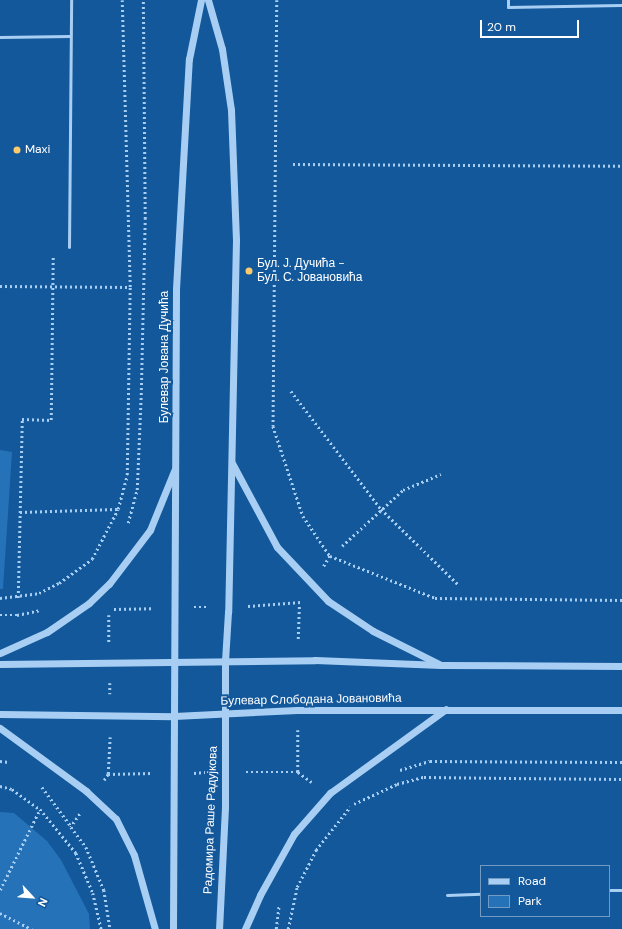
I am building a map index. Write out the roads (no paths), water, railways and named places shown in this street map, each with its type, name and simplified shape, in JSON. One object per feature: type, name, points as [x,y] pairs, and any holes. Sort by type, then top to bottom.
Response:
[{"type":"street","name":"Булевар Јована Дучића","points":[[174,716],[172,662],[175,607],[176,289],[183,136],[189,59],[201,0]]},
{"type":"street","points":[[208,0],[222,49],[231,110],[236,240],[225,712]]},
{"type":"street","points":[[232,462],[278,547],[312,584],[348,617],[441,665]]},
{"type":"street","points":[[0,653],[47,632],[96,597],[110,584],[150,530],[175,467]]},
{"type":"street","points":[[0,664],[316,660],[441,665],[622,666]]},
{"type":"street","points":[[246,929],[260,895],[294,834],[330,793],[446,709]]},
{"type":"street","name":"Булевар Слободана Јовановића","points":[[0,714],[174,716],[225,712],[446,709],[622,710]]},
{"type":"street","name":"Радомира Раше Радујкова","points":[[218,929],[225,807],[225,712]]},
{"type":"street","points":[[173,929],[174,716]]},
{"type":"street","points":[[0,728],[92,796],[116,819],[134,855],[155,929]]},
{"type":"lane","points":[[70,0],[70,247]]},
{"type":"lane","points":[[508,0],[508,8],[622,5]]},
{"type":"lane","points":[[0,37],[70,36]]},
{"type":"lane","points":[[610,890],[622,890]]},
{"type":"lane","points":[[447,895],[480,894]]},
{"type":"place","name":"Maxi","points":[[17,150]]},
{"type":"place","name":"Бул. Ј. Дучића - Бул. С. Јовановића","points":[[249,271]]}]
